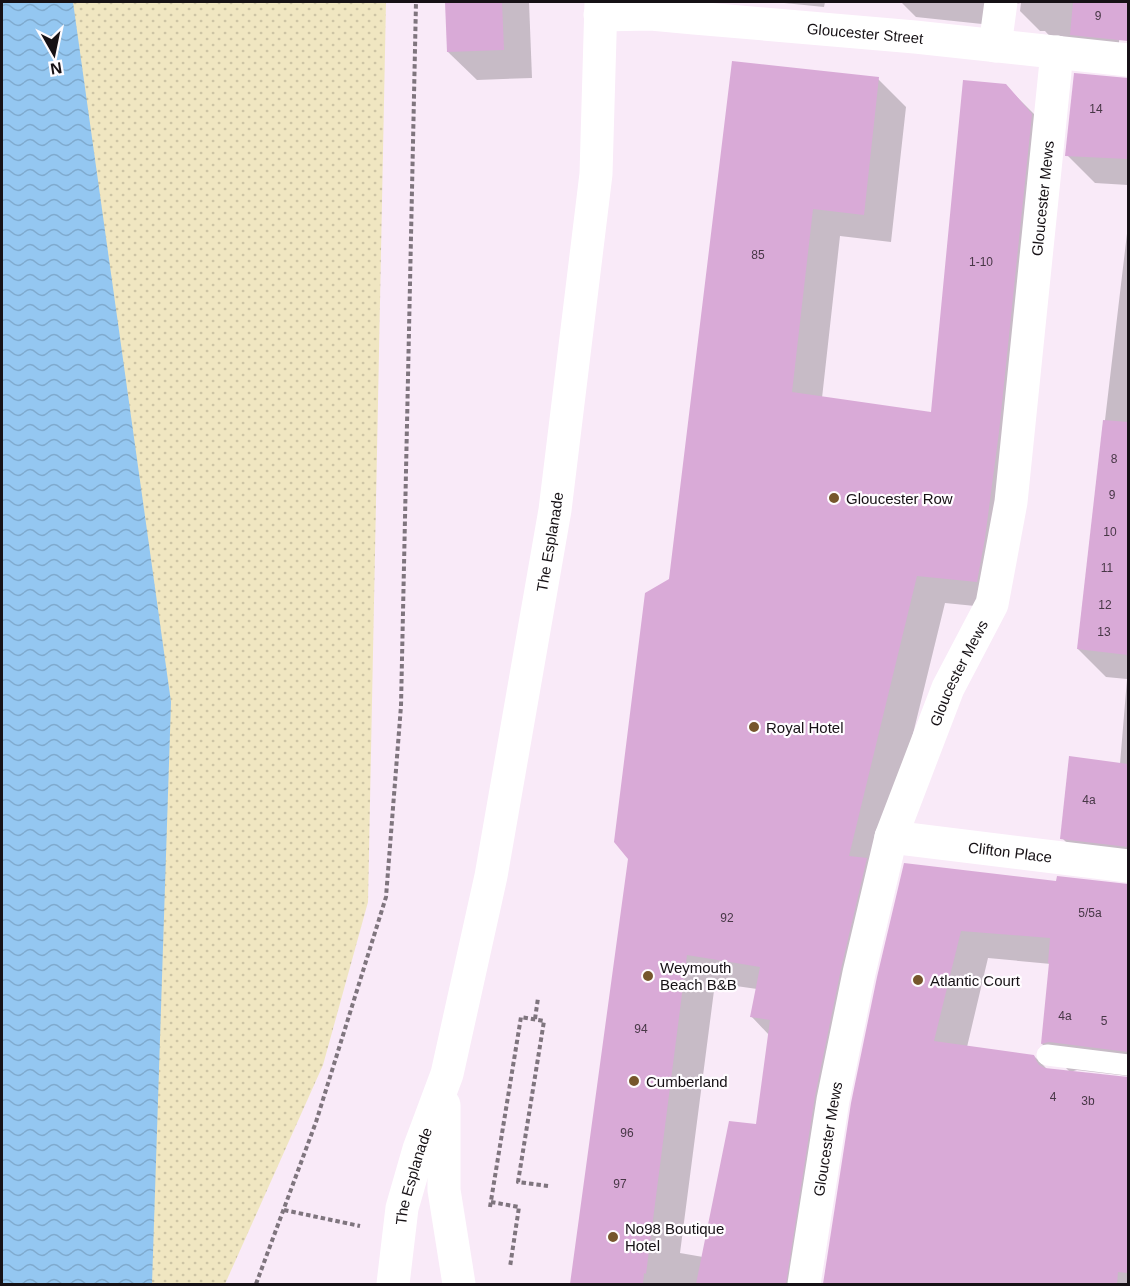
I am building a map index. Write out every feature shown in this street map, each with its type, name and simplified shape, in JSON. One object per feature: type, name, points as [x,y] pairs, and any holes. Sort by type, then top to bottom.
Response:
[{"type":"street","points":[[995,46],[1001,2]]},
{"type":"street","name":"Gloucester Street","points":[[601,8],[1128,60]]},
{"type":"street","name":"The Esplanade","points":[[459,1284],[444,1190],[444,1111],[447,1074],[490,876],[555,510],[596,174],[601,8]]},
{"type":"street","name":"Gloucester Mews","points":[[804,1284],[833,1100],[859,973],[891,837],[948,688],[992,604],[1011,502],[1057,52]]},
{"type":"street","name":"Clifton Place","points":[[891,837],[1128,866]]},
{"type":"street","name":"The Esplanade","points":[[393,1284],[402,1208],[419,1149],[447,1074]]},
{"type":"lane","points":[[1047,1055],[1128,1065]]},
{"type":"path","points":[[256,1284],[316,1122],[386,897],[401,706],[416,2]]},
{"type":"path","points":[[535,1019],[538,998]]},
{"type":"path","points":[[490,1212],[521,1017],[544,1021],[518,1182],[548,1186]]},
{"type":"path","points":[[491,1202],[519,1207],[510,1267]]},
{"type":"path","points":[[284,1210],[370,1228]]},
{"type":"sand","points":[[2,2],[386,2],[368,902],[323,1065],[225,1284],[2,1284]]},
{"type":"water","points":[[2,2],[73,2],[171,702],[152,1284],[2,1284]]},
{"type":"building","points":[[445,2],[502,2],[504,50],[447,52]]},
{"type":"building","points":[[1073,2],[1128,2],[1128,41],[1070,35]]},
{"type":"building","points":[[732,61],[879,77],[864,215],[813,209],[792,392],[931,412],[963,80],[1006,84],[1032,114],[999,432],[985,538],[977,582],[917,576],[849,856],[867,858],[815,1096],[786,1284],[696,1284],[729,1121],[756,1124],[770,1020],[750,1017],[760,967],[687,955],[643,1284],[570,1284],[628,859],[614,842],[645,593],[669,579]]},
{"type":"building","points":[[1074,73],[1128,78],[1128,159],[1065,156]]},
{"type":"building","points":[[1103,420],[1128,422],[1128,655],[1077,649]]},
{"type":"building","points":[[1069,756],[1128,764],[1128,847],[1060,839]]},
{"type":"building","points":[[904,863],[1056,881],[1057,876],[1128,884],[1128,1052],[1049,1042],[1041,1044],[1050,938],[961,931],[934,1041],[1034,1055],[1039,1065],[1045,1068],[1128,1077],[1128,1273],[1118,1272],[1117,1284],[823,1284],[851,1103]]},
{"type":"place","name":"Gloucester Row","points":[[834,498]]},
{"type":"place","name":"Royal Hotel","points":[[754,727]]},
{"type":"place","name":"Weymouth Beach B&B","points":[[648,976]]},
{"type":"place","name":"Atlantic Court","points":[[918,980]]},
{"type":"place","name":"Cumberland","points":[[634,1081]]},
{"type":"place","name":"No98 Boutique Hotel","points":[[613,1237]]}]
